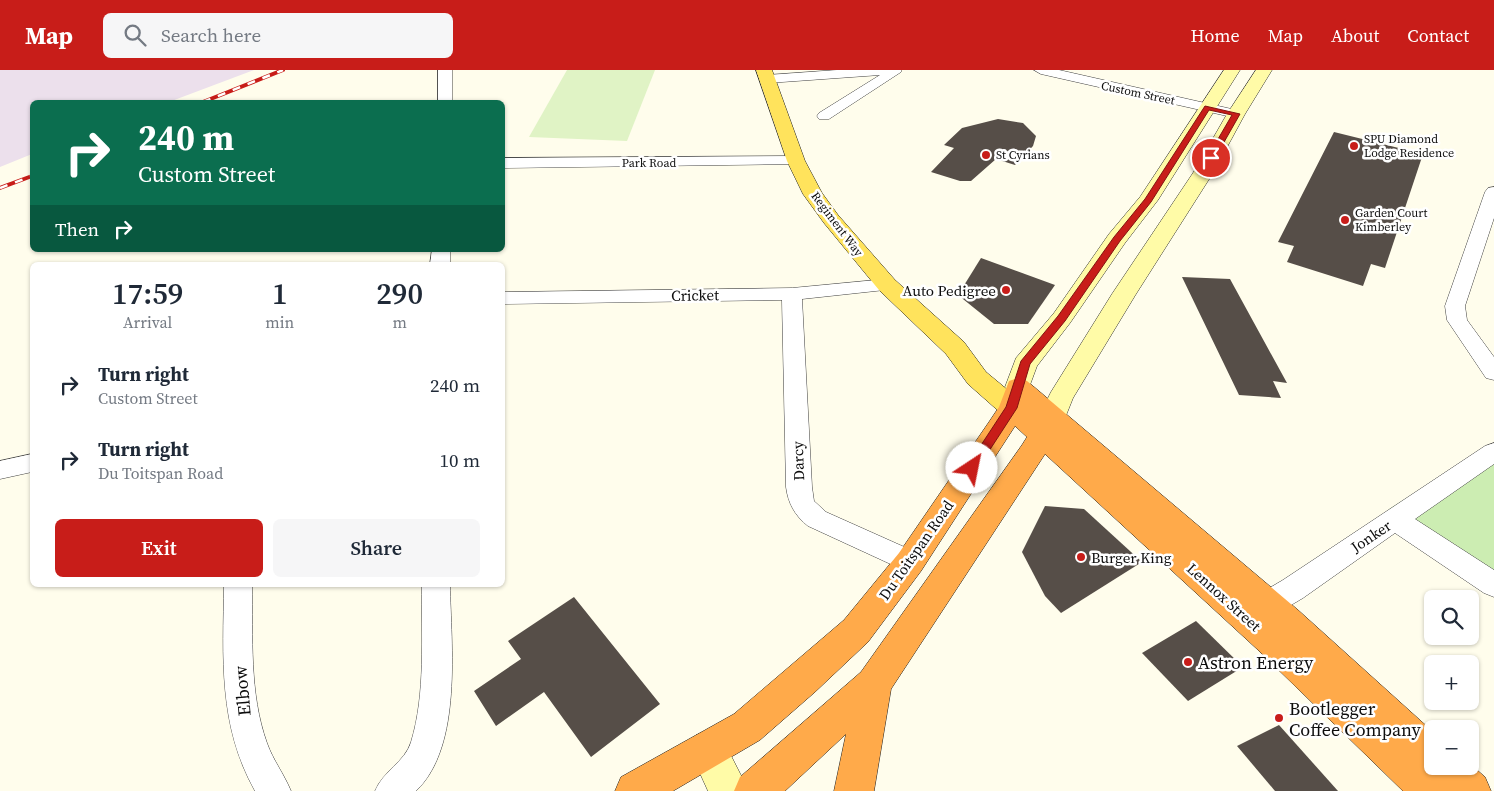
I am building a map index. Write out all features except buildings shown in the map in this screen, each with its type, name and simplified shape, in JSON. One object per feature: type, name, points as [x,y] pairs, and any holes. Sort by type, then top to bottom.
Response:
[{"type":"highway","name":"Lennox Street","points":[[1015,398],[1256,610],[1424,749]]},
{"type":"highway","name":"Du Toitspan Road","points":[[635,791],[672,781],[708,749],[747,727],[836,649],[871,613],[910,562],[1015,398]]},
{"type":"highway","points":[[754,791],[874,684],[1048,426]]},
{"type":"highway","name":"Lennox Street","points":[[1256,610],[1431,791]]},
{"type":"highway","points":[[854,791],[874,684]]},
{"type":"highway","points":[[1454,775],[1471,791]]},
{"type":"main road","name":"Regiment Way","points":[[766,75],[796,162],[813,194],[831,219],[887,285],[955,348],[978,378],[1015,398]]},
{"type":"street","points":[[445,70],[446,100]]},
{"type":"street","points":[[766,75],[837,74],[896,70]]},
{"type":"street","points":[[824,116],[896,70]]},
{"type":"street","name":"Custom Street","points":[[1041,70],[1236,114]]},
{"type":"street","points":[[1093,83],[1105,70]]},
{"type":"street","name":"Du Toitspan Road","points":[[1015,398],[1025,364],[1062,318],[1117,239],[1148,200],[1232,70]]},
{"type":"street","points":[[1048,426],[1060,398],[1124,294],[1203,173],[1236,114],[1264,70]]},
{"type":"street","points":[[837,74],[854,81],[864,90]]},
{"type":"street","name":"Park Road","points":[[505,162],[796,162]]},
{"type":"street","points":[[1494,192],[1455,306],[1457,320],[1494,373]]},
{"type":"street","name":"Cricket","points":[[505,298],[792,294],[887,285]]},
{"type":"street","name":"Darcy","points":[[792,294],[799,487],[802,506],[817,519],[910,562]]},
{"type":"street","name":"Jonker","points":[[1256,610],[1293,588],[1396,520],[1494,452]]},
{"type":"street","points":[[0,470],[30,463]]},
{"type":"street","points":[[1396,520],[1494,585]]},
{"type":"street","name":"Elbow","points":[[238,587],[240,703],[252,749],[274,791]]},
{"type":"street","points":[[392,791],[412,772],[426,749],[436,691],[436,587]]},
{"type":"street","points":[[708,749],[730,791]]},
{"type":"shaded area","points":[[0,70],[254,70],[174,100],[30,100],[30,155],[0,167]]},
{"type":"green space","points":[[567,70],[655,70],[627,141],[529,137]]},
{"type":"green space","points":[[1494,444],[1494,585],[1389,509]]},
{"type":"railway","points":[[208,100],[283,70]]},
{"type":"railway","points":[[0,188],[30,177]]},
{"type":"place","name":"SPU Diamond Lodge Residence","points":[[1354,146]]},
{"type":"place","name":"St Cyrians","points":[[986,155]]},
{"type":"place","name":"Garden Court Kimberley","points":[[1345,220]]},
{"type":"place","name":"Auto Pedigree","points":[[1006,290]]},
{"type":"place","name":"Burger King","points":[[1081,557]]},
{"type":"place","name":"Astron Energy","points":[[1188,662]]},
{"type":"place","name":"Bootlegger Coffee Company","points":[[1279,718]]},
{"type":"route","points":[[972,468],[1012,408],[1025,364],[1062,318],[1117,239],[1148,200],[1207,108],[1236,114],[1211,158]]}]
